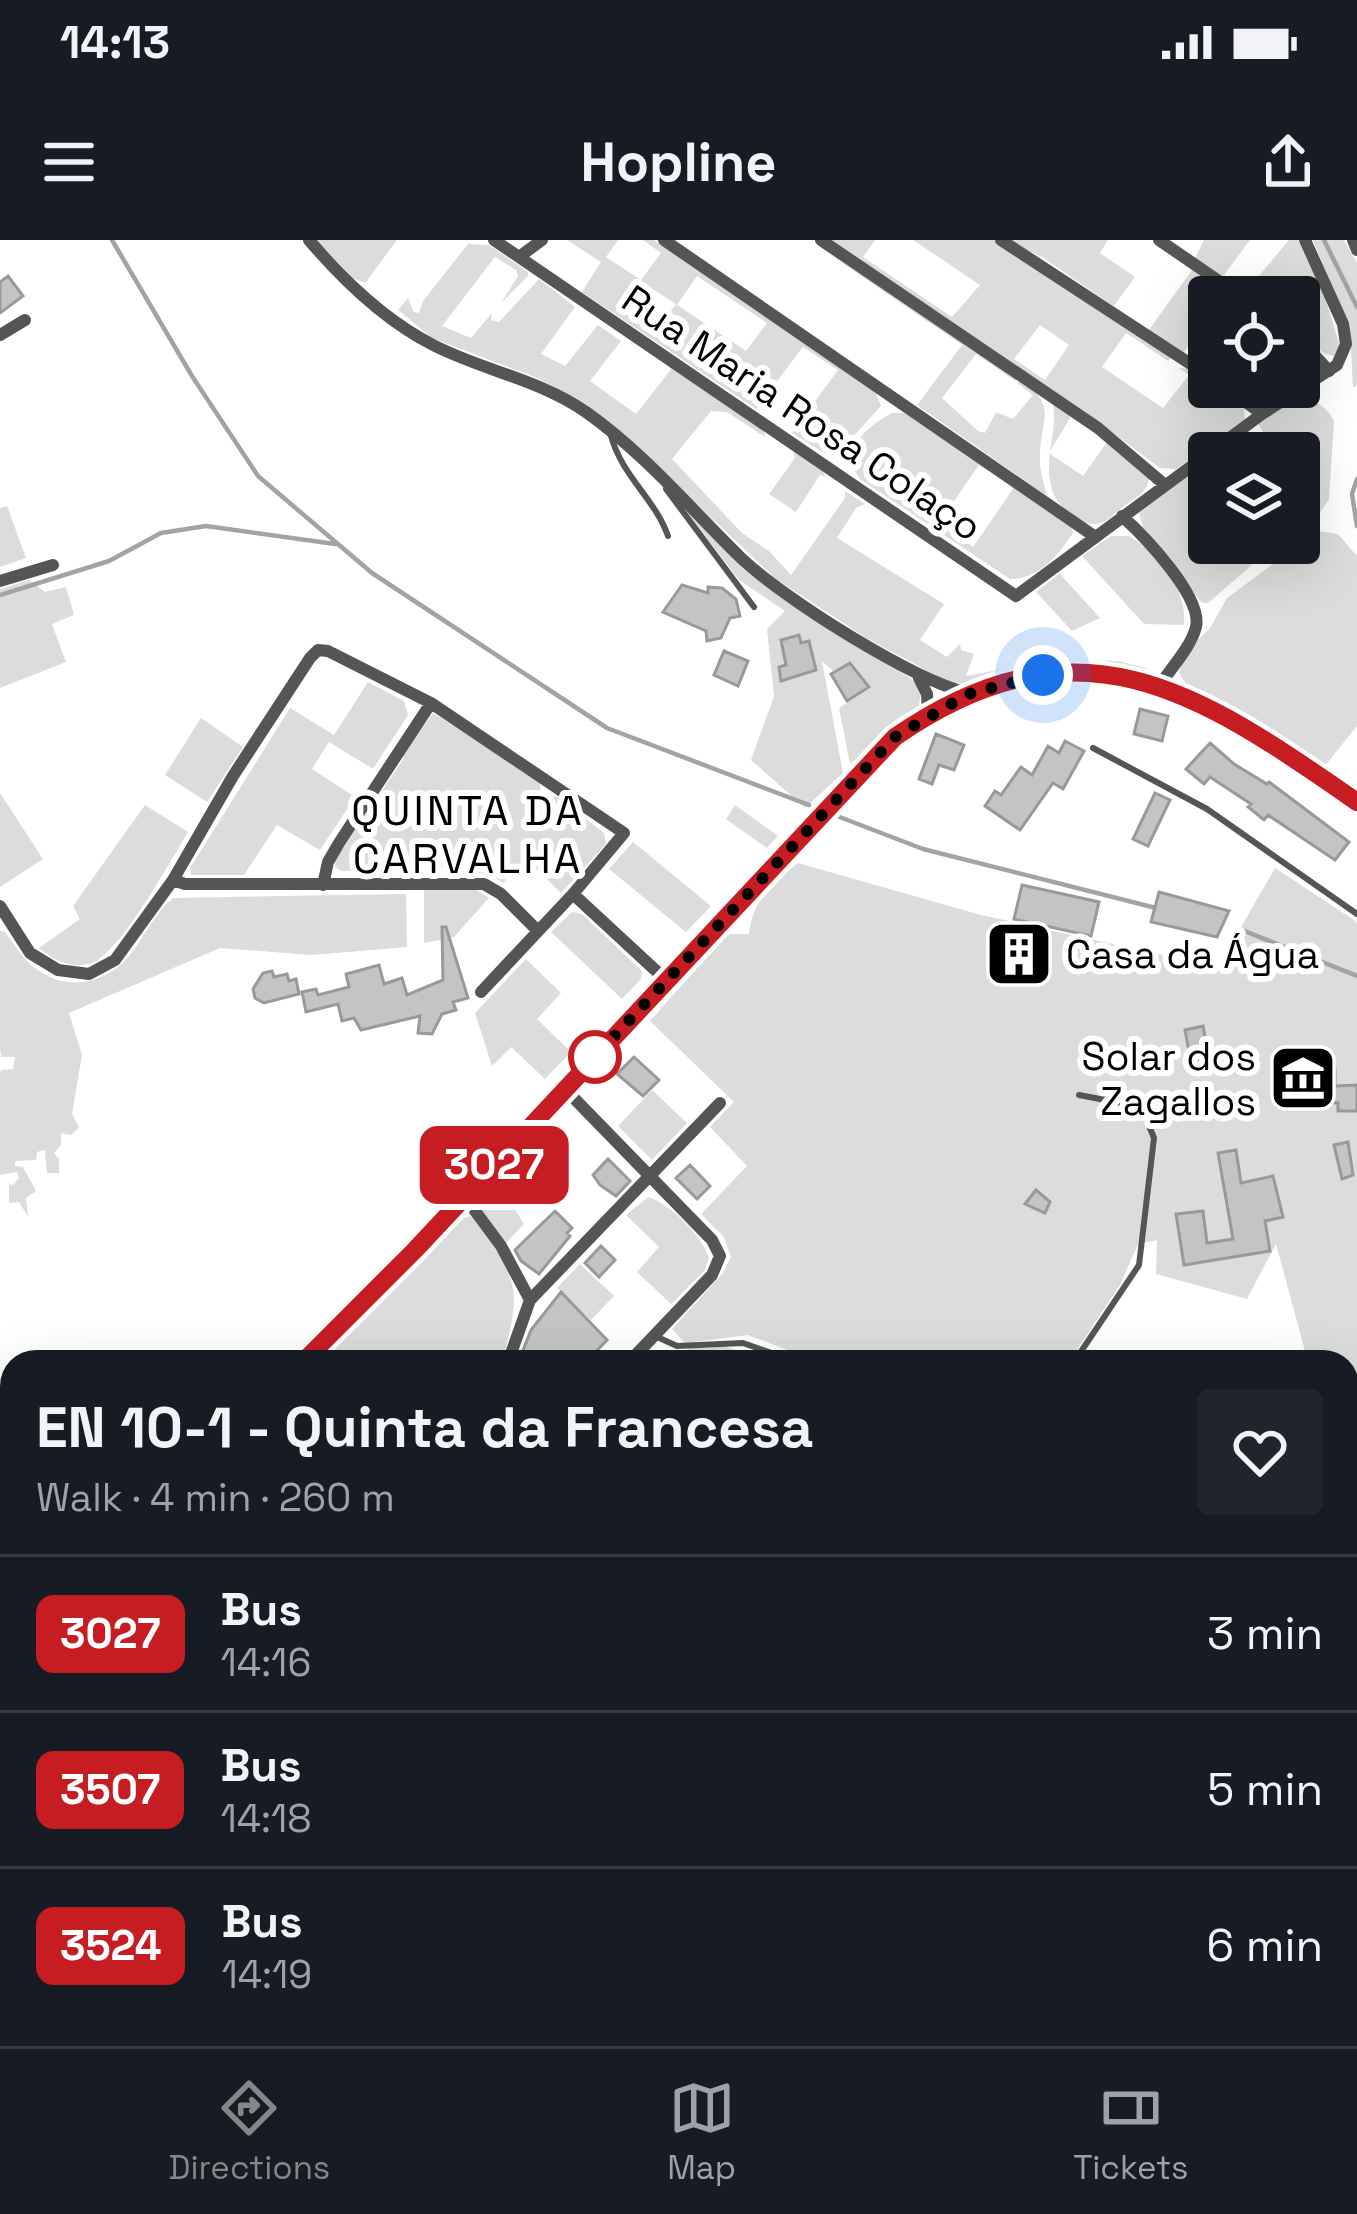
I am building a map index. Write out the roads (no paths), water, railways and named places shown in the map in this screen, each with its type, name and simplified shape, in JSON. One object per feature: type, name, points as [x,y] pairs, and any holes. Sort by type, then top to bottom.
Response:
[{"type":"main road","points":[[315,1350],[895,737],[928,714],[968,694],[1017,680],[1072,673],[1133,677],[1160,685],[1259,734],[1357,802]]},
{"type":"street","points":[[309,240],[358,290],[414,334],[561,395],[610,431],[755,569],[914,673],[968,694]]},
{"type":"street","name":"Rua Maria Rosa Colaço","points":[[494,240],[1016,596],[1094,536]]},
{"type":"street","points":[[519,257],[542,240]]},
{"type":"street","points":[[664,240],[1094,536],[1337,365],[1346,344],[1342,324],[1305,240]]},
{"type":"street","points":[[821,240],[1098,428],[1165,484]]},
{"type":"street","points":[[1001,240],[1188,362]]},
{"type":"street","points":[[1159,240],[1211,276]]},
{"type":"street","points":[[1352,240],[1357,250]]},
{"type":"street","points":[[0,335],[25,320]]},
{"type":"street","points":[[1320,360],[1329,370]]},
{"type":"street","points":[[1254,408],[1262,414]]},
{"type":"street","points":[[1123,516],[1155,551],[1195,609],[1197,624],[1190,641],[1160,685]]},
{"type":"street","points":[[0,581],[53,565]]},
{"type":"street","points":[[2,914],[30,953],[45,964],[89,974],[116,961],[173,880],[233,776],[317,650],[336,655],[431,704],[624,832],[481,992]]},
{"type":"street","points":[[914,673],[927,694],[928,714]]},
{"type":"street","points":[[323,885],[339,843],[431,704]]},
{"type":"street","points":[[173,880],[185,884],[484,884],[501,894],[538,931]]},
{"type":"street","points":[[573,894],[666,980]]},
{"type":"street","points":[[565,1089],[712,1240],[720,1256],[712,1275],[641,1350]]},
{"type":"street","points":[[511,1350],[530,1300],[720,1103]]},
{"type":"street","points":[[464,1196],[501,1246],[530,1300]]},
{"type":"lane","points":[[610,431],[626,472],[660,514],[668,536]]},
{"type":"lane","points":[[658,475],[754,607]]},
{"type":"lane","points":[[1094,748],[1207,809],[1357,914]]},
{"type":"lane","points":[[1079,1095],[1131,1105],[1145,1116],[1154,1138],[1139,1265],[1083,1350]]},
{"type":"lane","points":[[655,1336],[677,1346],[743,1343],[763,1350]]},
{"type":"waterway","points":[[112,240],[258,476],[372,573],[607,728],[809,805]]},
{"type":"waterway","points":[[1324,240],[1357,307]]},
{"type":"waterway","points":[[1357,479],[1352,494],[1357,526]]},
{"type":"waterway","points":[[0,595],[109,561],[161,533],[206,526],[335,544]]},
{"type":"waterway","points":[[837,816],[923,849],[1160,909]]},
{"type":"waterway","points":[[1242,930],[1357,976]]},
{"type":"place","name":"Casa da Água","points":[[1019,954]]},
{"type":"place","name":"Solar dos Zagallos","points":[[1303,1078]]},
{"type":"district","name":"QUINTA DA CARVALHA","points":[[468,834]]}]
